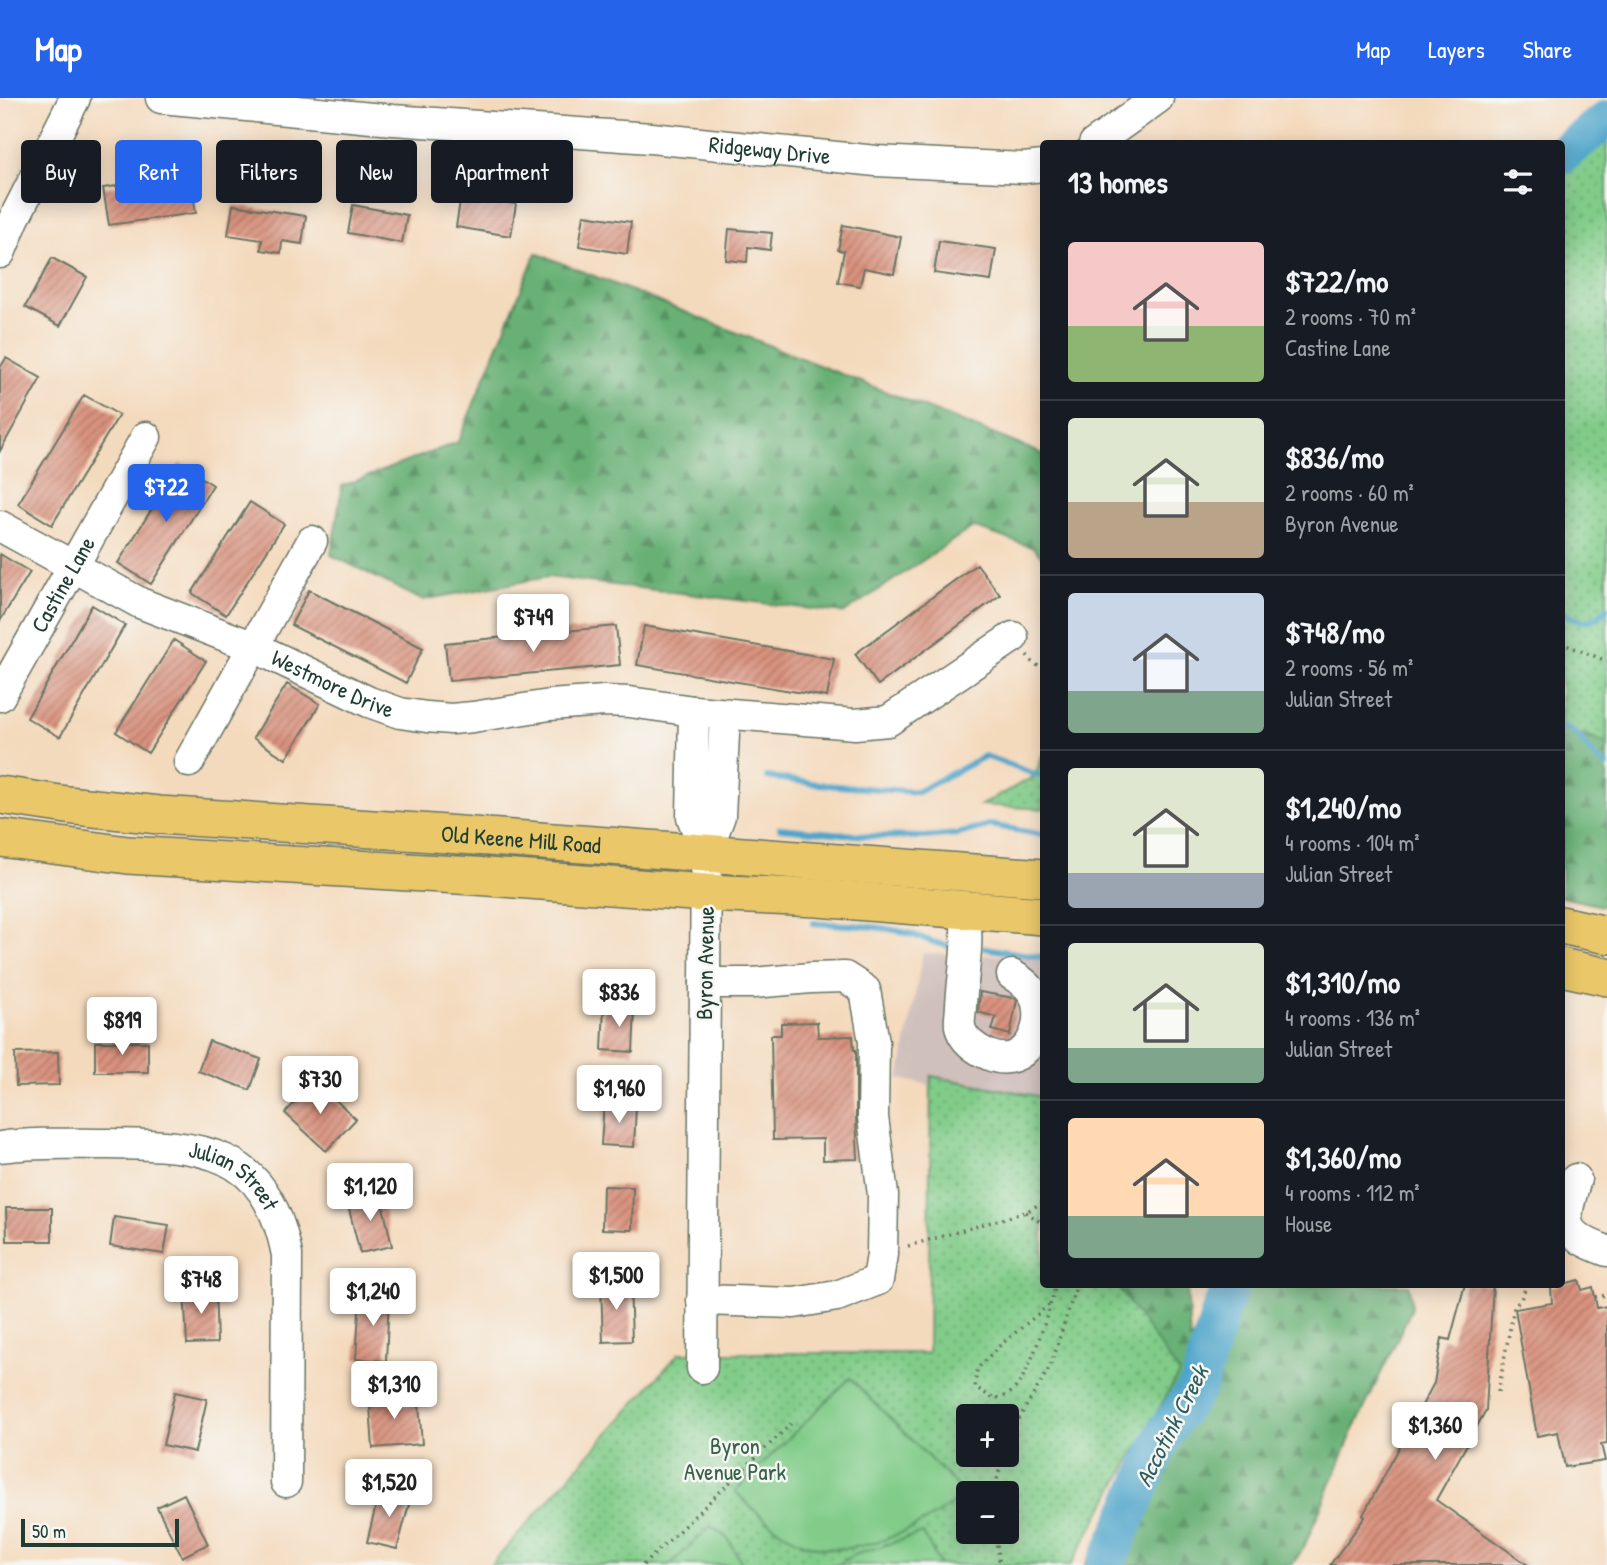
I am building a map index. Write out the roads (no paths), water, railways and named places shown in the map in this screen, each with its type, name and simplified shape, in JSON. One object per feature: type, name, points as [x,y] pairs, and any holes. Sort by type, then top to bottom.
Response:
[{"type":"main road","name":"Old Keene Mill Road","points":[[0,795],[159,815],[1040,878]]},
{"type":"main road","name":"Old Keene Mill Road","points":[[0,838],[128,855],[818,898],[1040,916]]},
{"type":"main road","points":[[1565,926],[1607,935]]},
{"type":"main road","points":[[1565,968],[1607,977]]},
{"type":"street","points":[[0,253],[14,219],[75,98]]},
{"type":"street","name":"Ridgeway Drive","points":[[161,98],[393,120],[651,138],[876,161],[1024,168],[1040,166]]},
{"type":"street","points":[[1100,140],[1158,98]]},
{"type":"street","name":"Castine Lane","points":[[0,695],[146,437]]},
{"type":"street","name":"Westmore Drive","points":[[0,526],[140,603],[254,647],[369,702],[400,713],[427,717],[451,719],[550,705],[604,701],[694,712],[855,724],[888,721],[1013,637]]},
{"type":"street","points":[[190,762],[312,541]]},
{"type":"street","points":[[694,712],[692,817],[706,852]]},
{"type":"street","points":[[706,852],[720,817],[725,714]]},
{"type":"street","name":"Byron Avenue","points":[[702,1368],[706,852]]},
{"type":"street","points":[[964,909],[968,932],[960,1028],[974,1048],[993,1057],[1012,1057],[1026,1051],[1036,1035],[1038,1016],[1035,996],[1024,982],[1012,975]]},
{"type":"street","points":[[702,1300],[794,1303],[837,1296],[878,1280],[882,1254],[883,1195],[873,1117],[874,1042],[865,990],[845,977],[705,983]]},
{"type":"street","name":"Julian Street","points":[[0,1147],[70,1143],[181,1146],[203,1150],[226,1159],[257,1185],[272,1206],[282,1229],[287,1255],[286,1482]]},
{"type":"street","points":[[1576,1179],[1566,1215],[1568,1228],[1582,1241],[1607,1251]]},
{"type":"waterway","name":"Accotink Creek","points":[[1565,152],[1607,119]]},
{"type":"waterway","points":[[1565,613],[1585,621],[1596,618],[1607,608]]},
{"type":"waterway","points":[[1565,729],[1581,739],[1594,757],[1607,766]]},
{"type":"waterway","points":[[767,777],[917,792],[985,756],[1040,776]]},
{"type":"waterway","points":[[780,828],[866,836],[924,837],[958,834],[990,825],[1040,834]]},
{"type":"waterway","points":[[813,923],[884,928],[950,946]]},
{"type":"waterway","points":[[984,948],[1040,957]]},
{"type":"waterway","name":"Accotink Creek","points":[[1106,1565],[1165,1432],[1198,1387],[1229,1288]]},
{"type":"park label","name":"Byron Avenue Park","points":[[735,1459]]}]
